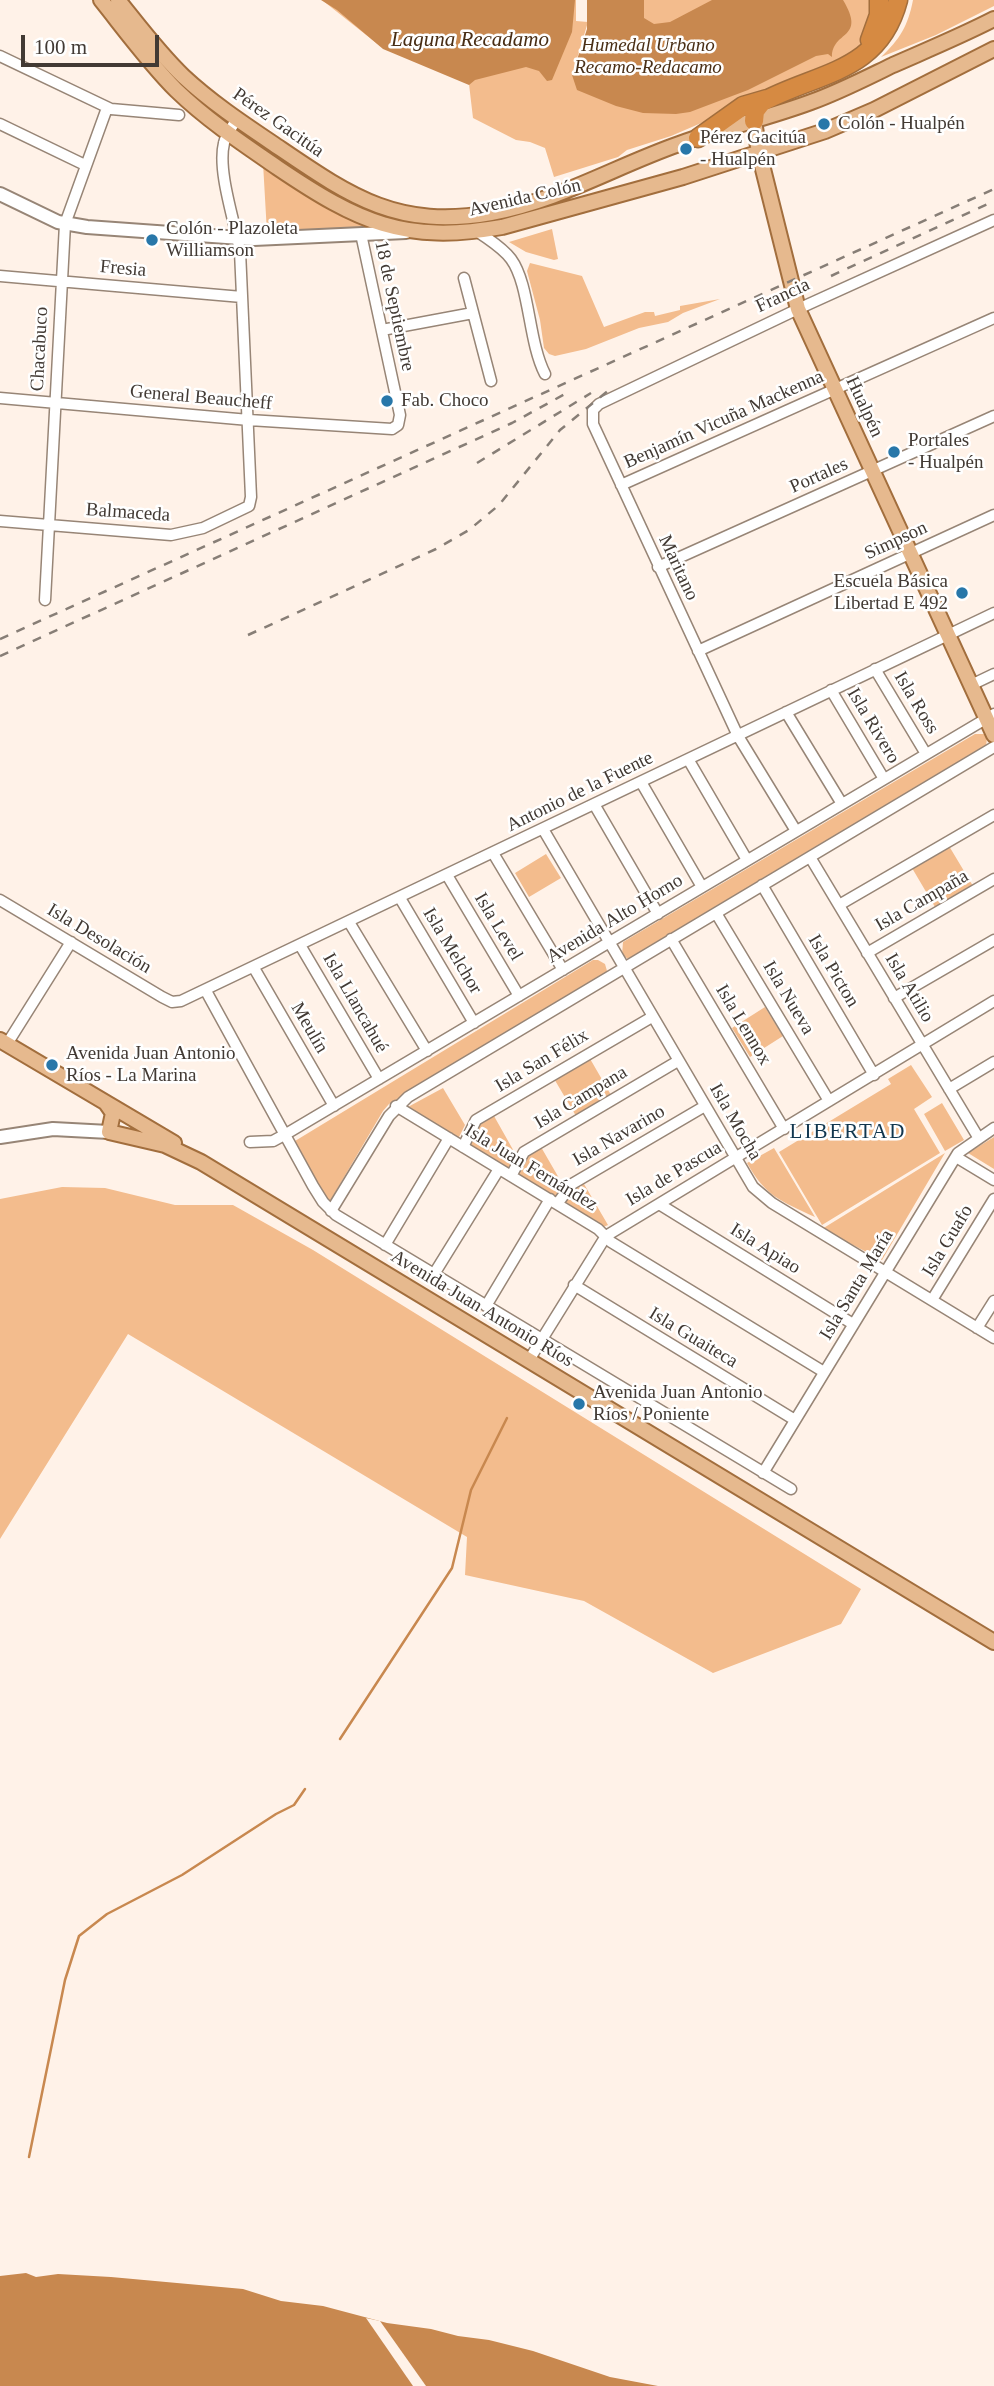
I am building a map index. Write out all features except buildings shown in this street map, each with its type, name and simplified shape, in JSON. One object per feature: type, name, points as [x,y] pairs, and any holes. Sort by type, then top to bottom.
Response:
[{"type":"highway","points":[[848,66],[863,52],[873,34],[878,15],[878,0]]},
{"type":"highway","points":[[698,138],[743,106],[767,99],[862,58],[881,38],[891,21],[898,0]]},
{"type":"highway","points":[[754,121],[756,108],[767,99]]},
{"type":"main road","name":"Pérez Gacitúa","points":[[101,0],[175,89],[227,133],[348,212],[380,224],[424,232]]},
{"type":"main road","name":"Pérez Gacitúa","points":[[118,0],[181,74],[237,119],[327,180],[362,200],[400,213],[452,217]]},
{"type":"main road","name":"Avenida Colón","points":[[452,217],[491,213],[569,191],[658,152],[842,89],[994,19]]},
{"type":"main road","name":"Avenida Colón","points":[[0,194],[65,224],[237,238],[289,239],[477,231],[660,184],[846,123],[994,49]]},
{"type":"main road","name":"Hualpén","points":[[754,121],[759,153],[798,309],[971,685],[990,716],[993,747]]},
{"type":"main road","points":[[4,1042],[170,1140],[201,1162]]},
{"type":"main road","points":[[106,1103],[113,1113],[109,1132]]},
{"type":"main road","points":[[0,1138],[53,1129],[109,1132],[165,1145],[201,1162]]},
{"type":"main road","name":"Avenida Juan Antonio Ríos","points":[[201,1162],[994,1642]]},
{"type":"street","points":[[0,56],[107,108],[179,115]]},
{"type":"street","name":"Chacabuco","points":[[45,600],[65,224],[107,108]]},
{"type":"street","points":[[237,119],[227,133],[222,157],[240,251],[249,420]]},
{"type":"street","points":[[0,124],[85,165]]},
{"type":"street","name":"Francia","points":[[592,413],[596,405],[620,392],[994,221]]},
{"type":"street","points":[[496,228],[496,244]]},
{"type":"street","points":[[477,231],[510,258],[518,273],[536,351],[545,374]]},
{"type":"street","name":"18 de Septiembre","points":[[361,234],[400,415],[398,425]]},
{"type":"street","name":"Fresia","points":[[0,276],[242,297]]},
{"type":"street","points":[[464,278],[491,381]]},
{"type":"street","points":[[382,330],[473,313]]},
{"type":"street","name":"Benjamín Vicuña Mackenna","points":[[621,485],[994,318]]},
{"type":"street","name":"General Beaucheff","points":[[0,398],[388,430],[398,425]]},
{"type":"street","name":"Maritano","points":[[592,413],[593,424],[738,736]]},
{"type":"street","name":"Portales","points":[[659,568],[994,416]]},
{"type":"street","name":"Balmaceda","points":[[0,521],[171,535],[203,528],[249,506],[249,420]]},
{"type":"street","name":"Simpson","points":[[698,651],[994,515]]},
{"type":"street","name":"Antonio de la Fuente","points":[[181,1001],[994,612]]},
{"type":"street","name":"Isla Ross","points":[[875,669],[926,754]]},
{"type":"street","points":[[971,685],[994,674]]},
{"type":"street","name":"Isla Rivero","points":[[831,690],[884,779]]},
{"type":"street","points":[[786,712],[842,804]]},
{"type":"street","name":"Avenida Alto Horno","points":[[250,1142],[273,1141],[286,1134],[990,716]]},
{"type":"street","points":[[738,736],[796,831]]},
{"type":"street","points":[[331,1211],[396,1106],[420,1089],[993,747]]},
{"type":"street","points":[[688,759],[747,860]]},
{"type":"street","points":[[641,782],[702,887]]},
{"type":"street","points":[[594,804],[658,914]]},
{"type":"street","points":[[839,905],[994,815]]},
{"type":"street","name":"Isla Mocha","points":[[543,829],[753,1187],[765,1198],[994,1338]]},
{"type":"street","points":[[493,853],[564,970]]},
{"type":"street","name":"Isla Atilio","points":[[810,857],[978,1138]]},
{"type":"street","name":"Isla Level","points":[[447,875],[519,996]]},
{"type":"street","name":"Isla Campaña","points":[[867,953],[994,879]]},
{"type":"street","name":"Isla Picton","points":[[762,885],[874,1075]]},
{"type":"street","name":"Isla Melchor","points":[[400,898],[474,1023]]},
{"type":"street","name":"Isla Desolación","points":[[0,900],[162,998],[172,1002],[181,1001]]},
{"type":"street","name":"Isla Nueva","points":[[716,913],[829,1101]]},
{"type":"street","points":[[349,922],[426,1051]]},
{"type":"street","name":"Isla Lennox","points":[[671,939],[784,1129]]},
{"type":"street","points":[[894,998],[994,940]]},
{"type":"street","points":[[4,1042],[71,943]]},
{"type":"street","name":"Isla Llancahué","points":[[300,945],[379,1079]]},
{"type":"street","name":"Meulín","points":[[254,968],[334,1106]]},
{"type":"street","points":[[206,991],[286,1134],[290,1146],[331,1211],[791,1489]]},
{"type":"street","name":"Isla de Pascua","points":[[528,1360],[606,1236],[994,1001]]},
{"type":"street","name":"Isla San Félix","points":[[463,1147],[476,1120],[652,1017]]},
{"type":"street","name":"Isla Campana","points":[[511,1176],[524,1152],[678,1061]]},
{"type":"street","points":[[949,1089],[994,1062]]},
{"type":"street","name":"Isla Juan Fernández","points":[[396,1106],[598,1228],[606,1236],[824,1372]]},
{"type":"street","name":"Isla Navarino","points":[[486,1306],[553,1202],[572,1184],[705,1106]]},
{"type":"street","name":"Isla Santa María","points":[[763,1473],[956,1157],[964,1147],[994,1128]]},
{"type":"street","points":[[385,1245],[449,1138]]},
{"type":"street","points":[[956,1157],[994,1180]]},
{"type":"street","points":[[434,1274],[499,1169]]},
{"type":"street","name":"Isla Guafo","points":[[932,1300],[994,1199]]},
{"type":"street","name":"Isla Apiao","points":[[659,1204],[853,1324]]},
{"type":"street","name":"Isla Guaiteca","points":[[574,1285],[794,1420]]},
{"type":"street","points":[[977,1328],[994,1301]]},
{"type":"green space","points":[[322,0],[576,0],[576,21],[588,22],[588,0],[874,0],[862,43],[841,63],[671,136],[627,150],[618,157],[554,177],[545,148],[516,140],[473,118],[469,84],[380,46]],"holes":[[[588,22],[588,34],[572,75]]]},
{"type":"green space","points":[[913,0],[994,0],[994,6],[936,35],[881,57],[902,32]]},
{"type":"green space","points":[[263,163],[363,224],[361,229],[267,233]]},
{"type":"green space","points":[[552,229],[558,259],[526,252],[509,242]]},
{"type":"green space","points":[[530,263],[582,276],[604,327],[645,312],[654,312],[655,316],[680,310],[680,306],[720,299],[683,313],[668,322],[639,328],[586,349],[555,356],[544,348],[540,320],[527,271]]},
{"type":"green space","points":[[975,734],[984,734],[987,738],[986,747],[630,960],[622,955],[623,942]]},
{"type":"green space","points":[[949,846],[973,886],[935,907],[912,868]]},
{"type":"green space","points":[[546,854],[561,878],[529,897],[515,873]]},
{"type":"green space","points":[[593,960],[605,964],[605,975],[389,1104],[330,1201],[327,1201],[295,1141]]},
{"type":"green space","points":[[765,1007],[783,1036],[750,1057],[732,1028]]},
{"type":"green space","points":[[589,1057],[611,1095],[576,1116],[553,1077]]},
{"type":"green space","points":[[911,1065],[932,1097],[914,1109],[940,1153],[822,1225],[779,1152],[891,1084],[888,1079]]},
{"type":"green space","points":[[443,1088],[465,1125],[458,1139],[406,1108]]},
{"type":"green space","points":[[942,1103],[964,1140],[945,1151],[924,1114]]},
{"type":"green space","points":[[494,1116],[516,1155],[509,1169],[468,1144],[480,1124]]},
{"type":"green space","points":[[994,1137],[994,1169],[968,1153]]},
{"type":"green space","points":[[541,1147],[563,1185],[557,1199],[517,1173],[526,1157]]},
{"type":"green space","points":[[774,1148],[815,1217],[775,1197],[761,1184],[747,1163]]},
{"type":"green space","points":[[945,1153],[882,1260],[822,1229]]},
{"type":"green space","points":[[584,1184],[608,1225],[601,1228],[565,1202],[573,1191]]},
{"type":"green space","points":[[62,1187],[105,1188],[175,1205],[233,1205],[313,1250],[861,1589],[841,1624],[713,1673],[584,1601],[465,1575],[467,1537],[128,1334],[0,1539],[0,1199]]},
{"type":"water","name":"Laguna Recadamo","points":[[321,0],[575,0],[572,32],[552,80],[547,81],[539,71],[526,67],[475,80],[469,85],[383,49]]},
{"type":"water","name":"Humedal Urbano Recamo-Redacamo","points":[[587,0],[644,0],[644,18],[654,24],[670,22],[712,0],[843,0],[851,22],[850,28],[833,48],[832,57],[828,54],[816,56],[748,90],[690,112],[643,113],[616,106],[577,90],[572,75],[587,29]]},
{"type":"water","points":[[26,2273],[36,2277],[58,2274],[111,2277],[243,2289],[281,2301],[323,2306],[387,2323],[489,2340],[533,2351],[610,2377],[658,2386],[0,2386],[0,2276]]},
{"type":"pier","points":[[366,2318],[380,2321],[426,2386],[413,2386]]},
{"type":"waterway","points":[[340,1739],[452,1568],[471,1490],[507,1418]]},
{"type":"waterway","points":[[29,2157],[65,1980],[79,1936],[107,1914],[182,1875],[294,1805],[305,1789]]},
{"type":"railway","points":[[0,639],[994,189]]},
{"type":"railway","points":[[831,276],[994,201]]},
{"type":"railway","points":[[248,635],[436,549],[469,530],[499,505],[560,430],[609,390]]},
{"type":"railway","points":[[477,463],[591,393]]},
{"type":"railway","points":[[0,656],[512,423],[565,394]]},
{"type":"place","name":"Colón - Hualpén","points":[[824,124]]},
{"type":"place","name":"Pérez Gacitúa - Hualpén","points":[[686,149]]},
{"type":"place","name":"Colón - Plazoleta Williamson","points":[[152,240]]},
{"type":"place","name":"Fab. Choco","points":[[387,401]]},
{"type":"place","name":"Portales - Hualpén","points":[[894,452]]},
{"type":"place","name":"Escuela Básica Libertad E 492","points":[[962,593]]},
{"type":"place","name":"Avenida Juan Antonio Ríos - La Marina","points":[[52,1065]]},
{"type":"place","name":"Avenida Juan Antonio Ríos / Poniente","points":[[579,1404]]},
{"type":"district","name":"LIBERTAD","points":[[848,1132]]}]
